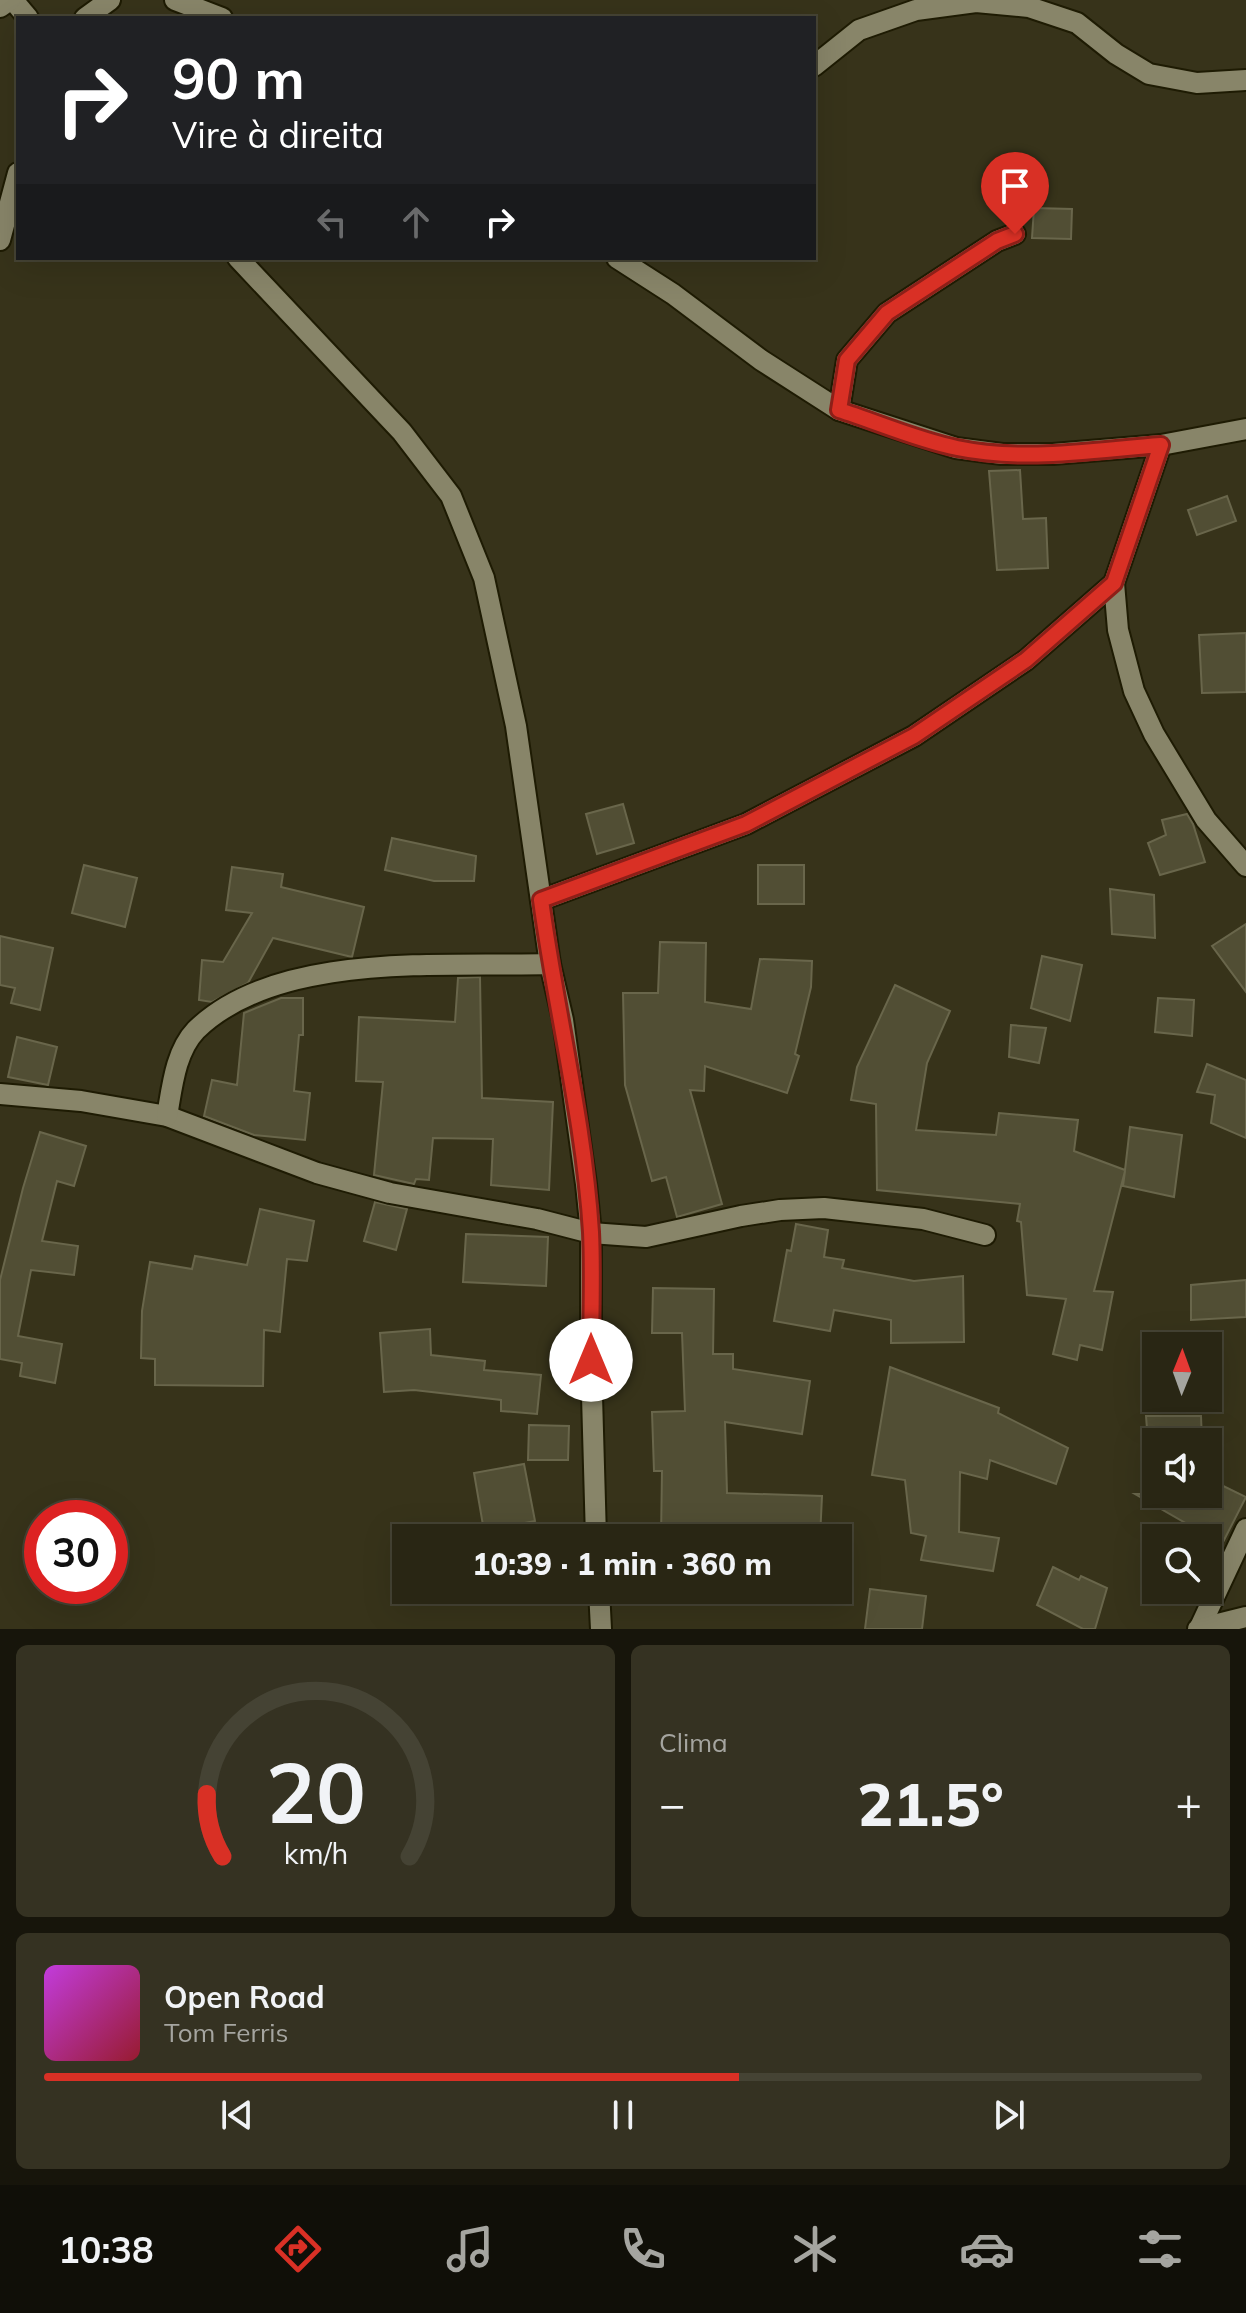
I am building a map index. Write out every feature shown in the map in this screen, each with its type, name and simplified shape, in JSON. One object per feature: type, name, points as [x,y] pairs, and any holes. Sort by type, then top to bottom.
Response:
[{"type":"street","points":[[0,7],[12,0],[26,16]]},
{"type":"street","points":[[88,16],[110,0]]},
{"type":"street","points":[[175,0],[217,16]]},
{"type":"street","points":[[816,64],[859,30],[916,10],[976,2],[1029,7],[1077,23],[1116,54],[1149,74],[1197,83],[1246,80]]},
{"type":"street","points":[[0,240],[16,180]]},
{"type":"street","points":[[839,410],[847,360],[887,313],[997,241],[1015,234]]},
{"type":"street","points":[[240,260],[402,432],[451,496],[484,578],[516,726],[550,964],[563,1020],[591,1233],[596,1524]]},
{"type":"street","points":[[620,260],[673,294],[761,360],[839,410],[956,448],[1002,454],[1053,454],[1161,445],[1246,429]]},
{"type":"street","points":[[1161,445],[1114,583],[1118,630],[1134,691],[1154,734],[1206,820],[1246,866]]},
{"type":"street","points":[[541,900],[746,824],[914,736],[1026,660],[1114,583]]},
{"type":"street","points":[[167,1116],[177,1063],[195,1031],[249,994],[276,984],[358,970],[550,964]]},
{"type":"street","points":[[0,1094],[81,1101],[167,1116],[317,1173],[390,1193],[537,1219],[591,1233],[646,1237],[754,1214],[824,1208],[923,1219],[985,1235]]},
{"type":"street","points":[[1199,1628],[1246,1529]]},
{"type":"street","points":[[600,1604],[601,1629]]},
{"type":"street","points":[[1199,1628],[1246,1617]]},
{"type":"building","points":[[1034,208],[1072,209],[1071,239],[1032,238]]},
{"type":"building","points":[[1020,470],[1023,519],[1046,518],[1048,568],[997,570],[989,471]]},
{"type":"building","points":[[1227,496],[1236,521],[1197,535],[1188,510]]},
{"type":"building","points":[[1246,633],[1246,692],[1202,693],[1199,635]]},
{"type":"building","points":[[623,804],[634,843],[597,854],[586,814]]},
{"type":"building","points":[[1187,814],[1205,862],[1160,875],[1148,843],[1166,835],[1162,820]]},
{"type":"building","points":[[392,838],[476,856],[474,881],[434,881],[385,870]]},
{"type":"building","points":[[84,865],[137,878],[125,927],[72,913]]},
{"type":"building","points":[[758,865],[804,865],[804,904],[758,904]]},
{"type":"building","points":[[232,867],[283,874],[281,887],[364,907],[352,957],[273,938],[248,983],[212,1002],[199,1000],[202,960],[223,962],[252,913],[226,910]]},
{"type":"building","points":[[1110,889],[1154,895],[1155,938],[1112,934]]},
{"type":"building","points":[[1246,924],[1246,992],[1212,946]]},
{"type":"building","points":[[0,936],[53,948],[40,1010],[11,1003],[15,988],[0,985]]},
{"type":"building","points":[[660,942],[706,943],[705,1002],[751,1009],[760,959],[812,961],[811,987],[795,1054],[799,1056],[787,1093],[705,1066],[704,1091],[690,1090],[722,1204],[677,1217],[666,1177],[652,1181],[625,1085],[623,993],[658,993]]},
{"type":"building","points":[[1042,956],[1082,965],[1070,1021],[1031,1008]]},
{"type":"building","points":[[480,977],[482,1098],[553,1102],[549,1190],[491,1185],[493,1139],[433,1138],[429,1180],[416,1179],[414,1184],[374,1175],[383,1082],[356,1081],[359,1017],[455,1022],[458,978]]},
{"type":"building","points":[[895,985],[950,1011],[927,1063],[916,1130],[996,1135],[999,1113],[1078,1120],[1074,1151],[1125,1170],[1130,1127],[1182,1135],[1174,1197],[1123,1186],[1125,1171],[1094,1291],[1113,1292],[1102,1350],[1080,1345],[1077,1360],[1053,1354],[1066,1299],[1027,1295],[1021,1222],[1017,1221],[1020,1204],[877,1190],[876,1104],[851,1100],[857,1067]]},
{"type":"building","points":[[281,998],[303,998],[303,1035],[299,1035],[294,1091],[310,1093],[305,1140],[254,1135],[204,1116],[212,1080],[237,1085],[244,1013]]},
{"type":"building","points":[[1158,998],[1194,1000],[1192,1036],[1155,1032]]},
{"type":"building","points":[[1011,1025],[1046,1028],[1039,1063],[1009,1057]]},
{"type":"building","points":[[17,1037],[57,1047],[48,1085],[8,1077]]},
{"type":"building","points":[[1207,1064],[1246,1080],[1246,1138],[1211,1123],[1215,1095],[1197,1092]]},
{"type":"building","points":[[40,1132],[86,1146],[74,1186],[57,1181],[42,1241],[78,1246],[74,1275],[31,1270],[18,1336],[62,1344],[55,1383],[20,1376],[22,1363],[0,1359],[0,1280]]},
{"type":"building","points":[[375,1202],[407,1209],[396,1250],[364,1241]]},
{"type":"building","points":[[260,1209],[314,1221],[307,1261],[287,1259],[280,1332],[264,1330],[263,1386],[155,1385],[155,1359],[141,1358],[142,1311],[150,1262],[192,1269],[195,1256],[247,1265]]},
{"type":"building","points":[[796,1224],[828,1230],[824,1257],[844,1260],[842,1268],[914,1281],[963,1276],[964,1342],[891,1343],[891,1320],[834,1310],[830,1331],[774,1321],[787,1250],[791,1251]]},
{"type":"building","points":[[466,1234],[548,1237],[546,1286],[463,1282]]},
{"type":"building","points":[[1246,1280],[1246,1317],[1191,1320],[1191,1285]]},
{"type":"building","points":[[653,1288],[714,1289],[713,1354],[733,1354],[733,1369],[810,1381],[802,1434],[725,1422],[727,1493],[822,1496],[821,1524],[661,1524],[662,1471],[654,1471],[652,1412],[685,1411],[682,1333],[652,1333]]},
{"type":"building","points":[[430,1329],[431,1355],[485,1361],[484,1370],[541,1375],[537,1414],[501,1411],[501,1400],[414,1390],[384,1392],[380,1333]]},
{"type":"building","points":[[890,1367],[999,1408],[998,1413],[1068,1448],[1056,1484],[990,1460],[987,1479],[960,1472],[959,1532],[999,1538],[993,1571],[921,1560],[926,1536],[911,1533],[905,1480],[872,1475]]},
{"type":"building","points":[[1146,1416],[1201,1416],[1201,1428],[1147,1428]]},
{"type":"building","points":[[529,1425],[569,1426],[568,1460],[528,1460]]},
{"type":"building","points":[[524,1464],[535,1521],[483,1524],[474,1473]]},
{"type":"building","points":[[1222,1485],[1246,1497],[1222,1544],[1222,1524],[1187,1524],[1159,1508],[1222,1508]]},
{"type":"building","points":[[1053,1567],[1079,1580],[1081,1576],[1107,1588],[1095,1629],[1083,1629],[1037,1605]]},
{"type":"building","points":[[870,1589],[926,1596],[922,1629],[865,1629]]},
{"type":"route","points":[[591,1360],[591,1233],[586,1184],[563,1020],[550,964],[541,900],[746,824],[914,736],[1026,660],[1114,583],[1161,445],[1053,454],[1002,454],[956,448],[839,410],[847,360],[887,313],[997,241],[1015,234]]}]
